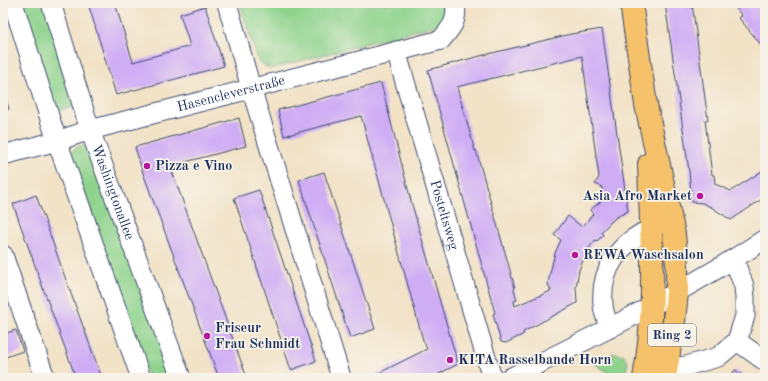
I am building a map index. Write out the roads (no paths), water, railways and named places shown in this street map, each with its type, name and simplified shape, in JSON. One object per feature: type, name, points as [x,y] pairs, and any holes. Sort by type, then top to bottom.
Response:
[{"type":"main road","points":[[631,3],[646,105]]},
{"type":"main road","name":"Ring 2","points":[[644,378],[649,345],[651,307],[651,229],[646,105]]},
{"type":"main road","name":"Ring 2","points":[[646,105],[674,234],[677,265],[671,343],[666,373]]},
{"type":"street","points":[[13,3],[57,141],[141,378]]},
{"type":"street","name":"Washingtonallee","points":[[51,3],[90,130],[181,378]]},
{"type":"street","points":[[227,3],[251,88],[340,374]]},
{"type":"street","name":"Hasencleverstraße","points":[[3,154],[57,141],[90,130],[251,88],[441,40],[453,26],[456,12],[455,3]]},
{"type":"street","name":"Posteltsweg","points":[[396,51],[492,378]]},
{"type":"street","points":[[610,328],[602,305],[604,284],[610,265],[622,247],[638,234],[651,229]]},
{"type":"street","points":[[510,378],[651,307],[734,260],[765,239]]},
{"type":"street","points":[[3,255],[11,304],[45,378]]},
{"type":"street","points":[[666,373],[718,356],[737,341],[745,316],[746,298],[744,286],[734,260]]},
{"type":"street","points":[[737,341],[765,360]]},
{"type":"place","name":"Pizza e Vino","points":[[147,166]]},
{"type":"place","name":"Asia Afro Market","points":[[700,196]]},
{"type":"place","name":"REWA Waschsalon","points":[[575,255]]},
{"type":"place","name":"Friseur Frau Schmidt","points":[[207,336]]},
{"type":"place","name":"KITA Rasselbande Horn","points":[[450,360]]}]
